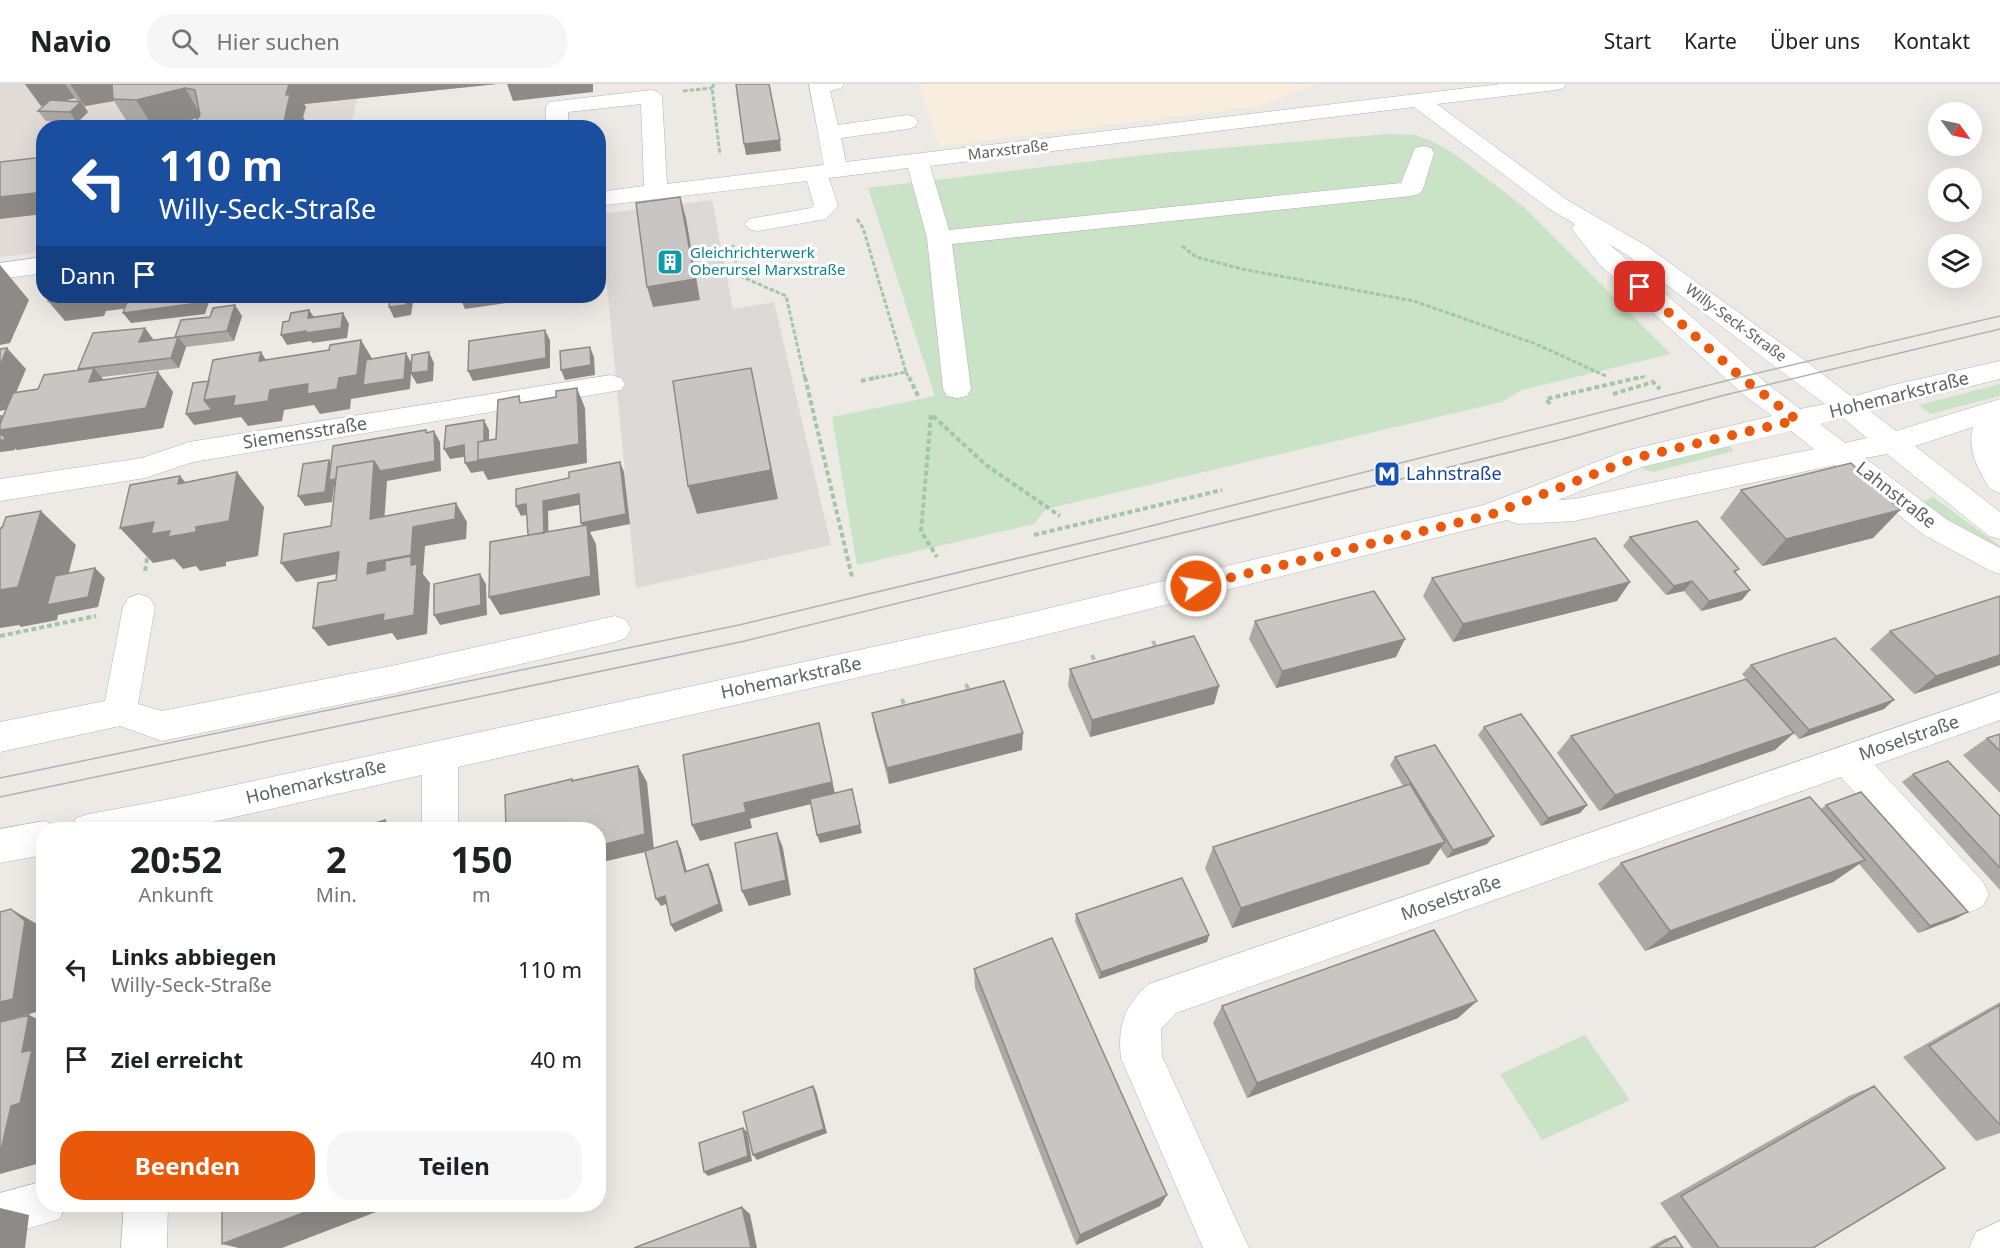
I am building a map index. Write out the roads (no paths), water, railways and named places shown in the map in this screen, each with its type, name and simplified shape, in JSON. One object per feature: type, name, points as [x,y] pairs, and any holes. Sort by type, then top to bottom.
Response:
[{"type":"street","points":[[757,224],[818,214],[826,206],[828,133],[818,86],[834,84]]},
{"type":"street","points":[[1418,100],[1556,84]]},
{"type":"street","points":[[557,120],[557,107],[651,96],[656,192]]},
{"type":"street","name":"Marxstraße","points":[[606,198],[1418,100]]},
{"type":"street","name":"Willy-Seck-Straße","points":[[1418,100],[1559,205],[1636,250],[1794,365],[1847,408]]},
{"type":"street","points":[[828,133],[907,122]]},
{"type":"street","points":[[939,238],[1411,189],[1424,153]]},
{"type":"street","points":[[917,161],[939,238],[957,389]]},
{"type":"street","name":"Willy-Seck-Straße","points":[[1559,205],[1581,226],[1607,258],[1741,377],[1797,420]]},
{"type":"street","points":[[0,271],[36,266]]},
{"type":"street","name":"Hohemarkstraße","points":[[169,822],[440,754],[1016,629],[1490,515],[1635,458],[2000,370]]},
{"type":"street","name":"Siemensstraße","points":[[0,490],[146,468],[189,452],[611,384]]},
{"type":"street","name":"Lahnstraße","points":[[1847,408],[2000,528]]},
{"type":"street","points":[[1995,411],[1983,438],[1988,462],[2000,482]]},
{"type":"street","name":"Hohemarkstraße","points":[[1490,515],[1574,510],[1891,442],[1995,411]]},
{"type":"street","name":"Lahnstraße","points":[[1797,420],[1935,527],[2000,562]]},
{"type":"street","points":[[120,712],[139,607]]},
{"type":"street","points":[[0,737],[120,712],[162,726],[396,679],[615,629]]},
{"type":"street","name":"Moselstraße","points":[[1226,1248],[1142,1058],[1138,1035],[1146,1012],[1163,998],[2000,706]]},
{"type":"street","points":[[440,754],[440,822]]},
{"type":"street","points":[[1847,759],[1970,894]]},
{"type":"street","points":[[0,846],[36,839]]},
{"type":"street","points":[[0,1215],[36,1205]]},
{"type":"street","points":[[144,1248],[146,1212]]},
{"type":"street","points":[[1992,1248],[2000,1243]]},
{"type":"tram line","points":[[0,778],[739,625],[1127,532],[1741,377],[2000,316]]},
{"type":"tram line","points":[[0,797],[745,641],[1567,438],[1721,396],[2000,329]]},
{"type":"place","name":"Gleichrichterwerk Oberursel Marxstraße","points":[[670,262]]},
{"type":"place","name":"Lahnstraße","points":[[1387,474]]}]
